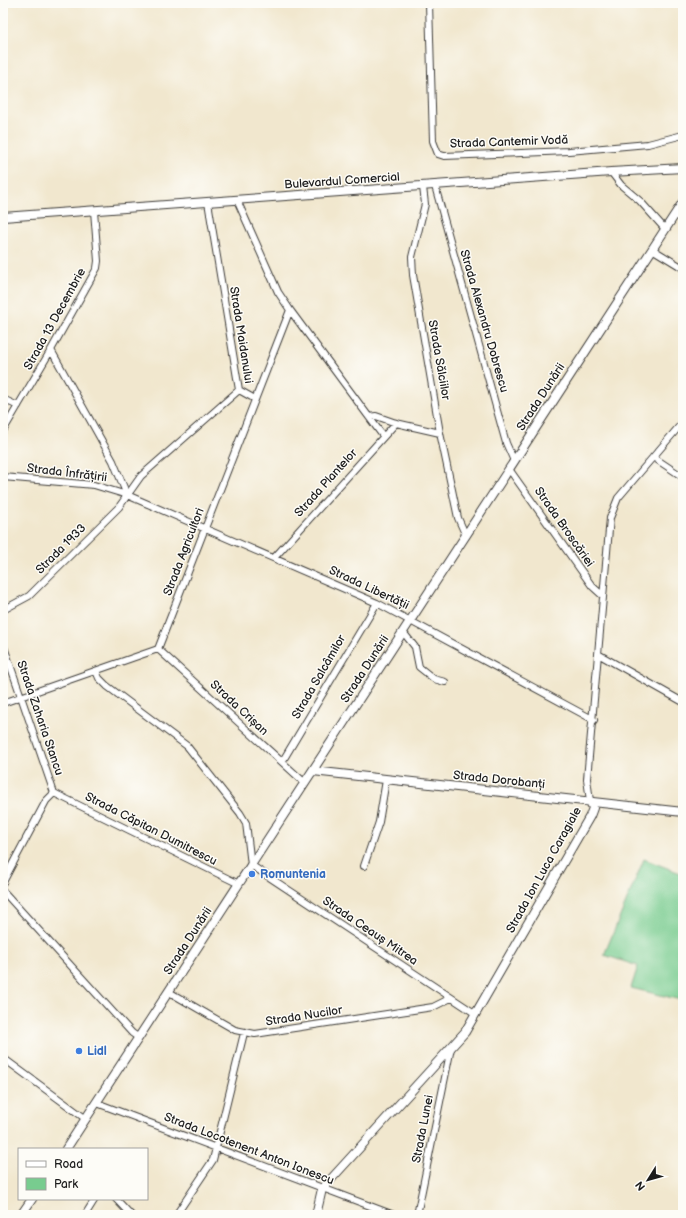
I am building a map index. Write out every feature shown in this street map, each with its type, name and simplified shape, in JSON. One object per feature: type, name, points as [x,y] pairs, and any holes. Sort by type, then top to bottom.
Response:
[{"type":"main road","name":"Bulevardul Comercial","points":[[3,217],[683,168]]},
{"type":"main road","name":"Strada Dunării","points":[[67,1148],[683,202]]},
{"type":"main road","name":"Strada Dorobanți","points":[[313,771],[683,812]]},
{"type":"main road","name":"Strada Ion Luca Caragiale","points":[[316,1215],[322,1189],[465,1032],[590,816],[593,808],[590,801]]},
{"type":"main road","points":[[21,1215],[31,1200]]},
{"type":"street","name":"Strada Cantemir Vodă","points":[[429,3],[433,141],[438,154],[444,156],[569,151],[648,144],[683,135]]},
{"type":"street","points":[[611,172],[621,185],[640,201],[665,229]]},
{"type":"street","name":"Strada Alexandru Dobrescu","points":[[436,186],[506,443],[514,461]]},
{"type":"street","name":"Strada Sălciilor","points":[[423,187],[425,204],[412,256],[413,275],[440,433],[458,518],[466,536]]},
{"type":"street","points":[[237,200],[278,292],[383,436]]},
{"type":"street","name":"Strada Maidanului","points":[[127,495],[141,476],[239,390],[208,202]]},
{"type":"street","name":"Strada 13 Decembrie","points":[[3,431],[97,268],[98,261],[94,211]]},
{"type":"street","points":[[652,249],[683,268]]},
{"type":"street","name":"Strada Agricultori","points":[[158,649],[290,310]]},
{"type":"street","points":[[51,350],[120,476],[127,495]]},
{"type":"street","points":[[239,390],[256,399]]},
{"type":"street","points":[[3,399],[18,406]]},
{"type":"street","points":[[369,417],[376,416],[396,423],[440,433]]},
{"type":"street","name":"Strada Ion Luca Caragiale","points":[[590,801],[587,779],[594,720],[602,596],[610,518],[618,498],[683,422]]},
{"type":"street","name":"Strada Plantelor","points":[[274,558],[396,423]]},
{"type":"street","points":[[653,456],[683,477]]},
{"type":"street","name":"Strada Broscăriei","points":[[509,469],[592,586],[602,596]]},
{"type":"street","name":"Strada Înfrățirii","points":[[3,477],[94,485],[127,495]]},
{"type":"street","name":"Strada Libertății","points":[[127,495],[376,602],[594,720]]},
{"type":"street","name":"Strada 1933","points":[[3,610],[29,596],[119,507],[127,495]]},
{"type":"street","name":"Strada Salcâmilor","points":[[282,762],[376,602]]},
{"type":"street","points":[[403,632],[415,647],[419,667],[434,679],[445,682]]},
{"type":"street","name":"Strada Zaharia Stancu","points":[[3,644],[54,792],[46,801],[3,882]]},
{"type":"street","points":[[3,703],[158,649]]},
{"type":"street","name":"Strada Crișan","points":[[158,649],[305,784]]},
{"type":"street","points":[[598,654],[683,702]]},
{"type":"street","points":[[96,671],[107,686],[187,746],[246,823],[251,865]]},
{"type":"street","points":[[364,866],[379,822],[386,780]]},
{"type":"street","name":"Strada Căpitan Dumitrescu","points":[[54,792],[239,884]]},
{"type":"street","name":"Strada Ceauș Mitrea","points":[[251,865],[476,1014]]},
{"type":"street","points":[[3,891],[132,1033],[139,1038]]},
{"type":"street","name":"Strada Nucilor","points":[[169,992],[235,1030],[244,1033],[268,1033],[433,1007],[451,998]]},
{"type":"street","points":[[176,1215],[206,1172],[217,1149],[244,1033]]},
{"type":"street","name":"Strada Lunei","points":[[417,1215],[451,1048]]},
{"type":"street","points":[[3,1058],[86,1119]]},
{"type":"street","name":"Strada Locotenent Anton Ionescu","points":[[97,1102],[322,1189],[394,1215]]},
{"type":"street","points":[[85,1215],[94,1200]]},
{"type":"street","points":[[117,1200],[131,1215]]},
{"type":"green space","points":[[644,859],[683,874],[683,995],[681,1000],[631,988],[638,966],[604,955]]},
{"type":"place","name":"Romuntenia","points":[[252,874]]},
{"type":"place","name":"Lidl","points":[[79,1051]]}]
